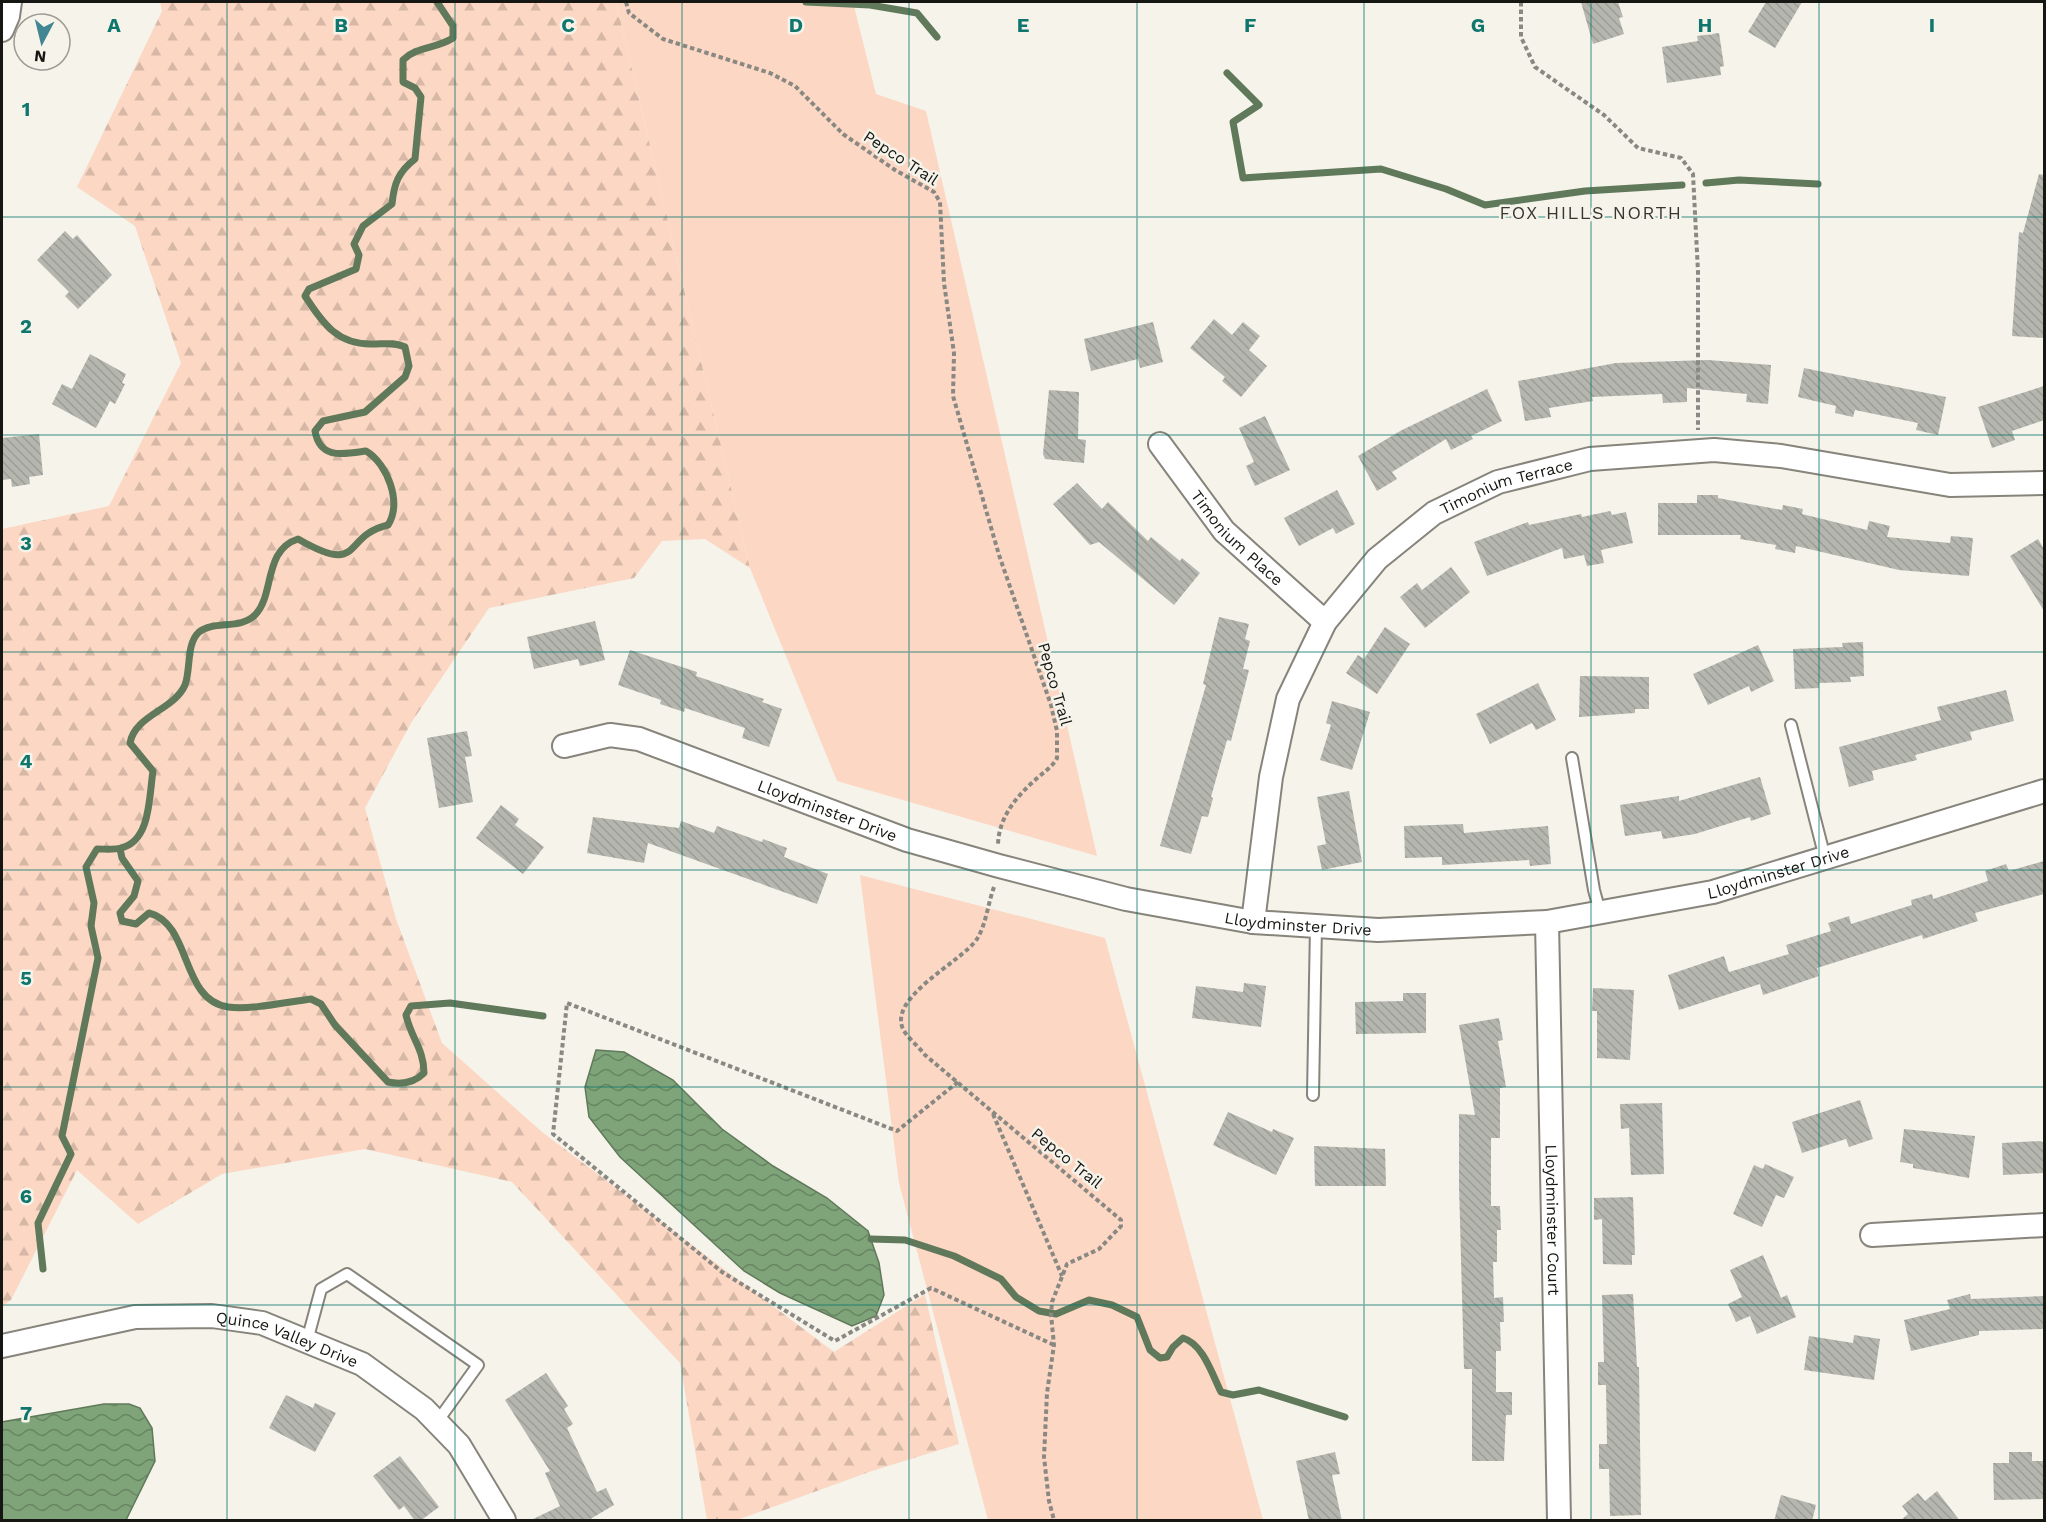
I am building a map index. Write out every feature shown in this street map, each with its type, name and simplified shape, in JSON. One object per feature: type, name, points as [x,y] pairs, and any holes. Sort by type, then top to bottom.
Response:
[{"type":"street","points":[[2,30],[8,16],[10,2]]},
{"type":"street","name":"Timonium Place","points":[[1160,444],[1224,531],[1325,622]]},
{"type":"street","name":"Timonium Terrace","points":[[1253,922],[1271,777],[1288,699],[1325,622],[1377,559],[1434,513],[1498,482],[1590,459],[1714,450],[1781,456],[1950,485],[2044,483]]},
{"type":"street","name":"Lloydminster Drive","points":[[564,746],[609,735],[639,738],[907,840],[1125,899],[1253,922],[1378,930],[1547,922],[1713,892],[2044,791]]},
{"type":"street","name":"Lloydminster Court","points":[[1547,922],[1559,1521]]},
{"type":"street","points":[[1872,1235],[2044,1225]]},
{"type":"street","name":"Quince Valley Drive","points":[[2,1346],[135,1317],[201,1316],[262,1323],[362,1364],[424,1409],[459,1445],[504,1521]]},
{"type":"lane","points":[[1791,725],[1825,858]]},
{"type":"lane","points":[[1572,758],[1594,890],[1600,912]]},
{"type":"lane","points":[[1313,1095],[1316,926]]},
{"type":"lane","points":[[307,1341],[321,1289],[348,1274],[478,1365],[437,1422]]},
{"type":"path","name":"Pepco Trail","points":[[626,2],[629,13],[663,39],[770,73],[795,86],[843,134],[895,170],[934,192],[940,202],[944,284],[954,352],[953,396],[999,555],[1032,647],[1058,731],[1057,758],[1054,764],[1032,782],[1003,817],[999,829],[999,866],[977,938],[963,956],[927,982],[908,1001],[902,1012],[903,1030],[925,1055],[1121,1220],[1121,1226],[1099,1249],[1067,1264],[1052,1302],[1054,1345],[1047,1393],[1044,1457],[1049,1501],[1054,1521]]},
{"type":"path","points":[[1521,2],[1521,37],[1534,68],[1604,115],[1638,148],[1681,158],[1694,174],[1698,272],[1697,436]]},
{"type":"path","points":[[958,1082],[897,1131],[567,1003],[553,1134],[722,1272],[835,1341],[931,1288],[1054,1345]]},
{"type":"path","points":[[992,1112],[1062,1276]]},
{"type":"green space","points":[[160,2],[616,2],[750,568],[705,539],[662,541],[634,578],[489,608],[411,723],[365,808],[396,919],[442,1043],[542,1132],[834,1352],[925,1294],[959,1444],[869,1472],[737,1520],[707,1520],[680,1363],[512,1182],[365,1149],[222,1174],[138,1224],[77,1170],[11,1300],[2,1306],[2,529],[109,506],[181,363],[135,226],[77,187],[162,11]]},
{"type":"green space","points":[[616,2],[853,2],[876,94],[926,111],[1097,856],[837,781],[750,568]]},
{"type":"green space","points":[[860,875],[1105,938],[1263,1520],[988,1520],[899,1183]]},
{"type":"water","points":[[596,1050],[624,1052],[673,1080],[722,1129],[773,1166],[827,1198],[868,1231],[879,1263],[884,1295],[876,1316],[852,1326],[780,1293],[744,1271],[620,1157],[589,1117],[585,1087]]},
{"type":"water","points":[[104,1404],[129,1404],[140,1408],[152,1428],[155,1461],[126,1520],[2,1520],[2,1422]]},
{"type":"building","points":[[1581,2],[1618,2],[1623,17],[1619,18],[1624,34],[1593,44]]},
{"type":"building","points":[[1766,2],[1802,2],[1775,48],[1748,32]]},
{"type":"building","points":[[1719,33],[1724,66],[1720,67],[1721,75],[1667,83],[1662,47],[1698,41],[1697,36]]},
{"type":"building","points":[[2039,174],[2044,175],[2044,338],[2012,336],[2019,232],[2023,233]]},
{"type":"building","points":[[65,231],[73,239],[77,235],[112,275],[78,309],[65,296],[69,292],[37,260]]},
{"type":"building","points":[[1214,319],[1232,335],[1243,322],[1260,336],[1249,350],[1267,366],[1241,397],[1222,381],[1225,377],[1190,348]]},
{"type":"building","points":[[1153,322],[1163,362],[1140,368],[1138,359],[1091,371],[1084,339]]},
{"type":"building","points":[[90,354],[126,374],[122,383],[125,384],[115,404],[110,401],[96,428],[52,404],[62,384],[72,389]]},
{"type":"building","points":[[1708,360],[1771,365],[1768,404],[1746,402],[1747,394],[1687,388],[1687,402],[1663,403],[1662,394],[1592,397],[1593,401],[1549,408],[1551,417],[1525,421],[1518,381],[1616,363]]},
{"type":"building","points":[[1804,368],[1946,397],[1938,435],[1916,430],[1918,423],[1855,410],[1853,417],[1835,413],[1836,406],[1798,397]]},
{"type":"building","points":[[2044,386],[2044,420],[2012,431],[2015,440],[1992,448],[1978,407]]},
{"type":"building","points":[[1487,389],[1502,421],[1471,436],[1473,439],[1451,450],[1446,439],[1392,472],[1397,479],[1377,491],[1358,456],[1402,430]]},
{"type":"building","points":[[1049,390],[1079,392],[1078,439],[1086,440],[1084,463],[1045,459],[1043,454]]},
{"type":"building","points":[[1265,416],[1290,470],[1255,486],[1246,466],[1254,462],[1239,428]]},
{"type":"building","points":[[39,434],[43,475],[29,477],[30,484],[12,487],[11,479],[2,480],[2,438]]},
{"type":"building","points":[[1077,483],[1102,509],[1108,502],[1148,541],[1151,537],[1180,561],[1182,558],[1200,573],[1174,605],[1099,542],[1090,545],[1053,504]]},
{"type":"building","points":[[1337,490],[1355,524],[1336,534],[1333,528],[1299,546],[1284,518]]},
{"type":"building","points":[[1697,495],[1718,495],[1718,498],[1782,510],[1783,505],[1803,509],[1802,514],[1867,530],[1869,521],[1890,526],[1887,537],[1950,543],[1951,536],[1973,538],[1969,576],[1899,570],[1796,546],[1795,553],[1775,549],[1776,545],[1740,539],[1741,535],[1658,535],[1658,503],[1697,503]]},
{"type":"building","points":[[1610,511],[1612,515],[1626,512],[1633,543],[1601,550],[1604,563],[1587,566],[1584,555],[1564,559],[1562,548],[1487,576],[1474,542],[1528,522],[1529,525],[1581,514],[1582,517]]},
{"type":"building","points":[[2038,539],[2044,549],[2044,611],[2010,556]]},
{"type":"building","points":[[1451,567],[1470,592],[1425,628],[1400,597],[1417,583],[1422,590]]},
{"type":"building","points":[[1219,617],[1249,624],[1245,639],[1250,641],[1243,669],[1249,670],[1231,741],[1227,740],[1211,797],[1213,798],[1208,817],[1202,816],[1191,854],[1160,846],[1206,685],[1203,684]]},
{"type":"building","points":[[595,621],[605,660],[580,666],[578,659],[534,669],[527,637]]},
{"type":"building","points":[[1385,627],[1410,644],[1377,694],[1346,673],[1358,655],[1364,659]]},
{"type":"building","points":[[1863,642],[1864,676],[1850,677],[1851,682],[1819,683],[1819,688],[1795,689],[1793,649],[1843,647],[1842,643]]},
{"type":"building","points":[[1758,645],[1774,681],[1751,692],[1749,686],[1708,705],[1693,674]]},
{"type":"building","points":[[630,650],[697,672],[696,676],[764,699],[762,702],[782,709],[769,747],[742,738],[745,728],[685,708],[684,712],[660,704],[661,700],[618,685]]},
{"type":"building","points":[[1580,676],[1649,677],[1649,709],[1635,709],[1635,713],[1579,717]]},
{"type":"building","points":[[1538,683],[1556,720],[1536,730],[1532,723],[1490,744],[1476,714]]},
{"type":"building","points":[[2006,690],[2014,721],[1970,732],[1972,740],[1915,755],[1917,760],[1872,771],[1874,780],[1849,787],[1839,747],[1941,720],[1937,707]]},
{"type":"building","points":[[1332,701],[1370,712],[1352,770],[1320,760],[1331,725],[1326,723]]},
{"type":"building","points":[[467,731],[472,756],[465,757],[473,802],[439,808],[427,738]]},
{"type":"building","points":[[1760,777],[1771,814],[1751,821],[1750,817],[1695,834],[1663,839],[1661,831],[1625,836],[1620,805],[1679,796],[1679,801]]},
{"type":"building","points":[[1349,791],[1362,862],[1322,870],[1317,846],[1326,844],[1317,797]]},
{"type":"building","points":[[501,805],[519,819],[515,825],[544,847],[523,874],[476,838]]},
{"type":"building","points":[[593,817],[679,828],[681,821],[714,833],[717,826],[787,848],[784,857],[828,874],[817,904],[648,843],[644,863],[587,853]]},
{"type":"building","points":[[1463,824],[1464,833],[1548,826],[1551,864],[1530,866],[1529,860],[1442,865],[1442,857],[1405,858],[1404,826]]},
{"type":"building","points":[[2044,861],[2044,894],[1975,913],[1978,921],[1923,939],[1922,935],[1817,968],[1819,976],[1763,995],[1760,984],[1679,1010],[1668,975],[1724,956],[1729,972],[1789,954],[1786,945],[1831,931],[1828,923],[1849,916],[1851,924],[1912,905],[1911,900],[1932,894],[1933,899],[1988,881],[1985,871],[2006,864],[2009,871]]},
{"type":"building","points":[[1244,983],[1266,986],[1261,1027],[1192,1018],[1196,986],[1243,992]]},
{"type":"building","points":[[1593,988],[1634,990],[1630,1060],[1597,1058],[1597,1011],[1592,1011]]},
{"type":"building","points":[[1403,993],[1426,993],[1426,1033],[1356,1034],[1355,1002],[1403,1001]]},
{"type":"building","points":[[1499,1018],[1503,1040],[1498,1041],[1506,1087],[1500,1088],[1500,1138],[1491,1138],[1491,1206],[1500,1206],[1501,1230],[1497,1230],[1497,1262],[1493,1262],[1494,1298],[1503,1297],[1504,1322],[1500,1322],[1501,1351],[1496,1351],[1496,1392],[1512,1392],[1512,1415],[1506,1415],[1504,1461],[1472,1461],[1472,1369],[1464,1369],[1459,1114],[1475,1115],[1459,1025]]},
{"type":"building","points":[[1860,1100],[1873,1139],[1849,1147],[1846,1139],[1802,1153],[1792,1122]]},
{"type":"building","points":[[1662,1103],[1664,1174],[1631,1175],[1629,1128],[1621,1129],[1620,1104]]},
{"type":"building","points":[[1228,1112],[1272,1132],[1273,1129],[1294,1138],[1276,1175],[1213,1145]]},
{"type":"building","points":[[1904,1129],[1975,1136],[1969,1178],[1913,1168],[1913,1164],[1900,1162]]},
{"type":"building","points":[[2040,1141],[2044,1143],[2044,1173],[2003,1175],[2002,1143]]},
{"type":"building","points":[[1314,1146],[1385,1149],[1386,1186],[1315,1186]]},
{"type":"building","points":[[1765,1164],[1794,1177],[1784,1198],[1776,1195],[1762,1227],[1733,1214],[1754,1165],[1763,1169]]},
{"type":"building","points":[[1633,1197],[1635,1255],[1632,1255],[1632,1265],[1603,1264],[1602,1219],[1594,1220],[1594,1198]]},
{"type":"building","points":[[1763,1255],[1781,1298],[1787,1295],[1796,1317],[1757,1334],[1750,1316],[1736,1322],[1728,1304],[1742,1297],[1730,1270]]},
{"type":"building","points":[[1633,1294],[1637,1367],[1639,1367],[1641,1515],[1610,1516],[1609,1469],[1599,1469],[1599,1444],[1607,1444],[1606,1385],[1598,1385],[1598,1362],[1604,1362],[1602,1295]]},
{"type":"building","points":[[1970,1294],[1971,1299],[2044,1296],[2044,1329],[1979,1331],[1979,1335],[1911,1351],[1904,1320],[1950,1309],[1947,1300]]},
{"type":"building","points":[[1854,1335],[1880,1339],[1874,1380],[1804,1370],[1809,1336],[1853,1343]]},
{"type":"building","points":[[546,1373],[568,1406],[564,1409],[573,1424],[567,1428],[597,1492],[606,1488],[614,1505],[587,1521],[529,1521],[560,1506],[545,1473],[550,1471],[505,1400]]},
{"type":"building","points":[[286,1395],[313,1408],[315,1403],[336,1413],[315,1452],[269,1428]]},
{"type":"building","points":[[1335,1452],[1340,1474],[1332,1475],[1342,1521],[1309,1521],[1296,1461]]},
{"type":"building","points":[[2009,1452],[2032,1452],[2032,1461],[2044,1461],[2044,1499],[1994,1500],[1993,1463],[2009,1463]]},
{"type":"building","points":[[400,1456],[439,1507],[420,1521],[415,1521],[404,1506],[399,1510],[373,1476]]},
{"type":"building","points":[[1937,1491],[1960,1521],[1900,1521],[1908,1514],[1902,1506],[1918,1493],[1925,1501]]},
{"type":"building","points":[[1781,1495],[1816,1505],[1812,1521],[1774,1521]]},
{"type":"waterway","points":[[43,1269],[38,1223],[71,1154],[62,1136],[98,958],[91,926],[94,903],[86,867],[97,849],[121,848],[131,844],[143,827],[149,805],[153,771],[130,743],[133,733],[147,719],[180,694],[187,679],[192,643],[199,632],[212,626],[249,620],[255,615],[265,596],[274,563],[279,553],[287,545],[298,539],[319,550],[343,554],[373,530],[388,525],[392,516],[394,506],[391,485],[381,465],[374,457],[366,451],[342,454],[328,451],[322,447],[315,431],[323,421],[365,412],[405,377],[409,366],[405,347],[393,344],[361,343],[341,337],[325,324],[305,296],[309,289],[356,269],[359,255],[354,244],[363,226],[392,204],[398,179],[415,159],[421,97],[415,88],[403,82],[403,60],[414,52],[453,38],[453,26],[437,2]]},
{"type":"waterway","points":[[806,2],[870,5],[917,13],[937,37]]},
{"type":"waterway","points":[[1227,73],[1259,105],[1233,122],[1243,178],[1381,169],[1446,189],[1485,205],[1585,191],[1682,185]]},
{"type":"waterway","points":[[1706,183],[1739,180],[1818,184]]},
{"type":"waterway","points":[[120,849],[122,858],[138,881],[134,896],[120,913],[122,921],[136,924],[149,913],[163,920],[173,931],[201,991],[213,1001],[228,1007],[269,1005],[311,999],[321,1004],[335,1025],[388,1082],[408,1082],[424,1073],[420,1050],[406,1015],[411,1006],[450,1003],[543,1016]]},
{"type":"waterway","points":[[871,1239],[905,1240],[954,1256],[1001,1279],[1016,1297],[1039,1311],[1056,1314],[1089,1300],[1112,1305],[1137,1317],[1150,1350],[1160,1358],[1167,1357],[1173,1347],[1183,1338],[1190,1341],[1206,1360],[1221,1392],[1233,1395],[1259,1390],[1345,1417]]},
{"type":"district","name":"FOX HILLS NORTH","points":[[1591,212]]}]
